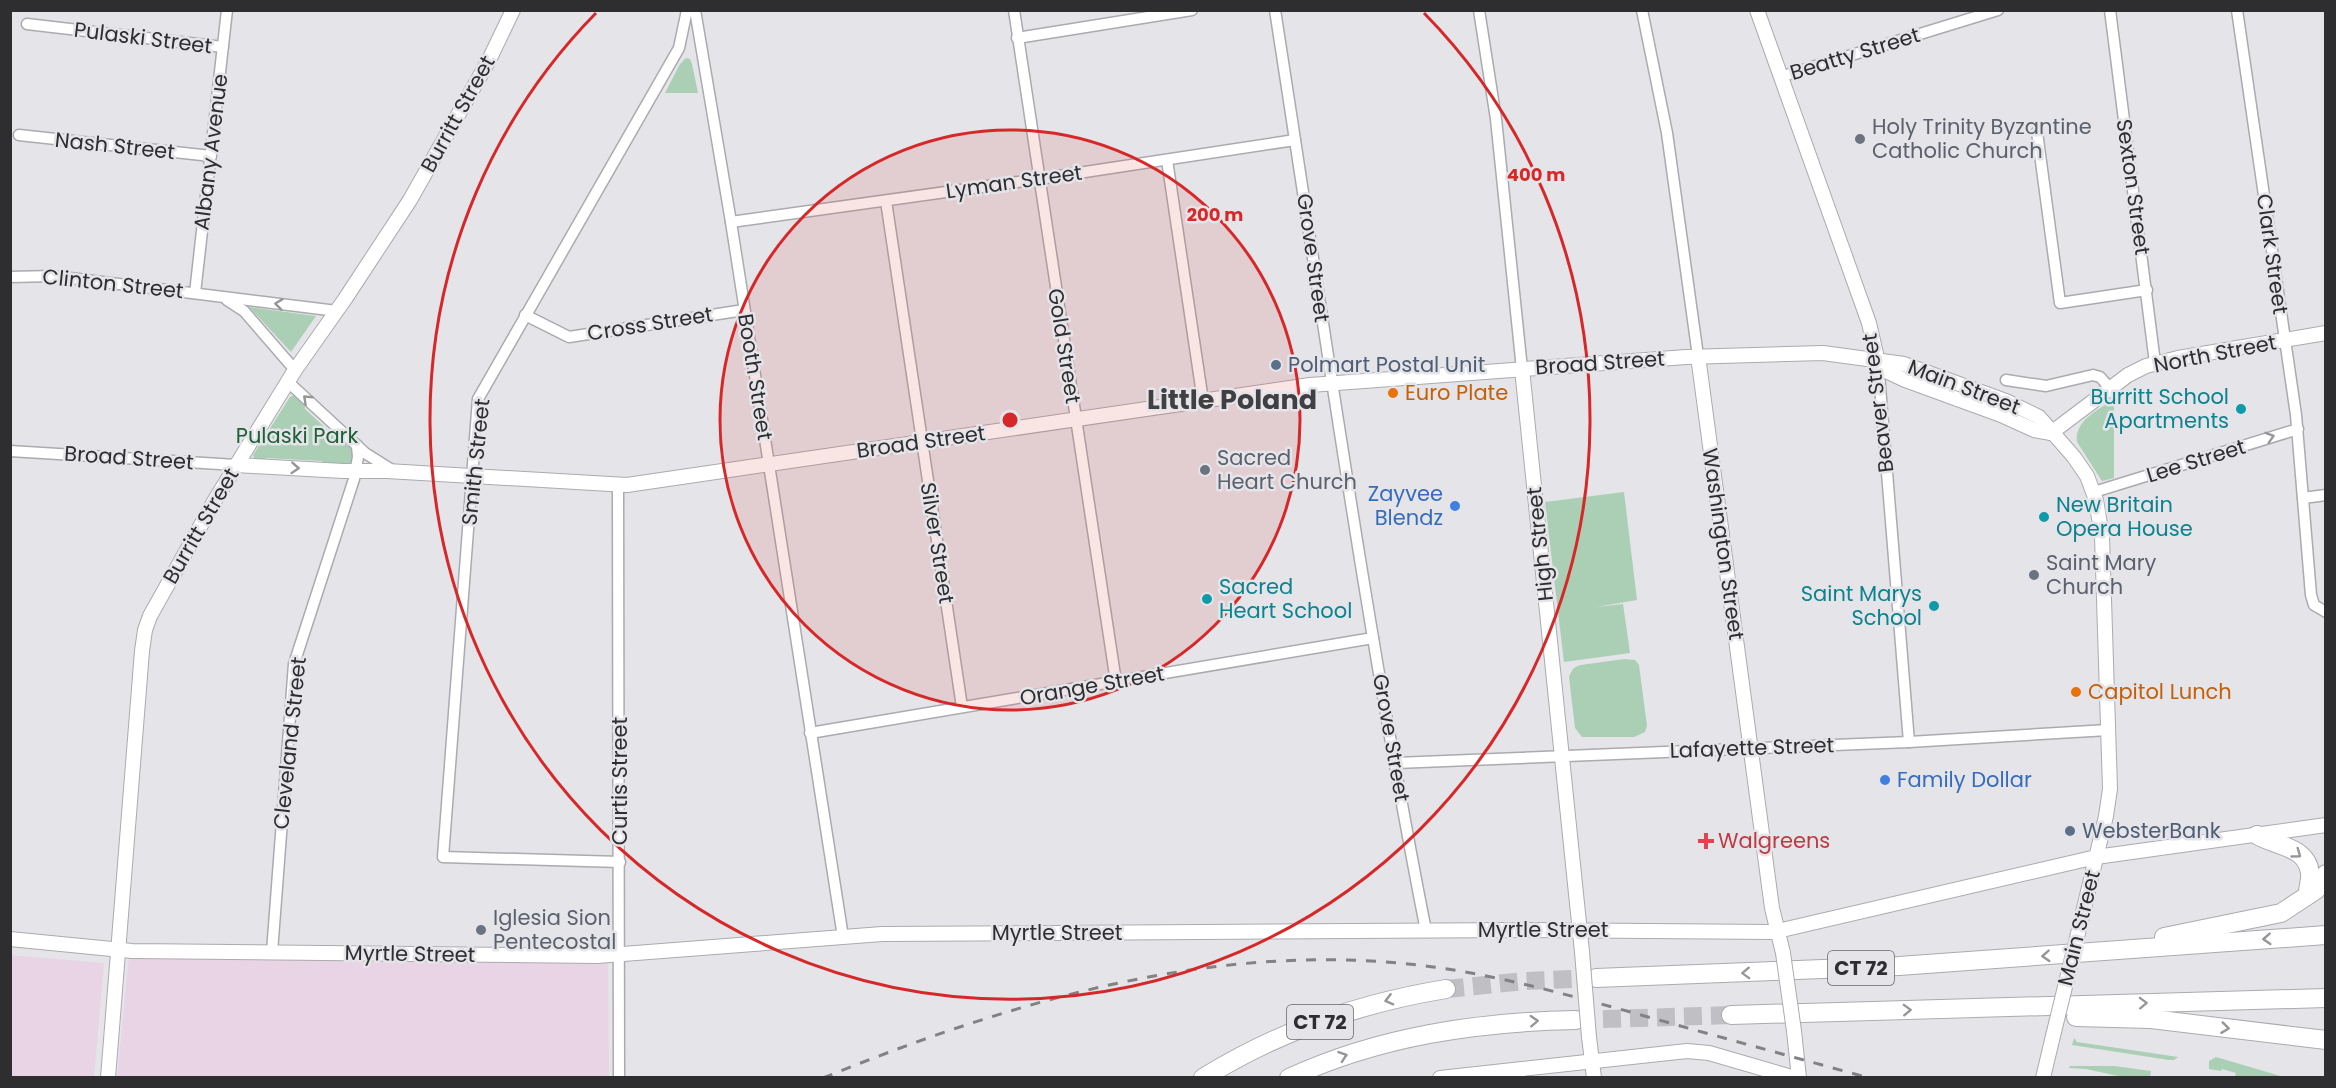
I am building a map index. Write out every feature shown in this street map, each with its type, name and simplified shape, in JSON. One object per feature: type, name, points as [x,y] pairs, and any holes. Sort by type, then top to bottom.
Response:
[{"type":"highway","points":[[2257,835],[2292,849],[2304,859],[2310,874],[2308,893]]},
{"type":"highway","points":[[2125,950],[2158,938],[2273,915],[2289,909],[2318,887],[2325,874]]},
{"type":"highway","name":"CT 72","points":[[1596,978],[1899,966],[2325,935]]},
{"type":"highway","name":"CT 72","points":[[1203,1077],[1264,1045],[1333,1017],[1380,1002],[1446,989]]},
{"type":"highway","name":"CT 72","points":[[1731,1015],[2325,998]]},
{"type":"highway","points":[[1959,1008],[2001,1017],[2151,1019],[2325,1040]]},
{"type":"highway","name":"CT 72","points":[[1289,1077],[1361,1050],[1418,1036],[1482,1025],[1576,1020]]},
{"type":"street","name":"Albany Avenue","points":[[195,293],[227,10]]},
{"type":"street","name":"Burritt Street","points":[[108,1077],[146,627],[157,603],[236,465],[291,375],[337,311],[410,200],[489,60],[513,10]]},
{"type":"street","name":"Smith Street","points":[[620,862],[443,858],[478,399],[679,48],[687,10]]},
{"type":"street","name":"Booth Street","points":[[695,10],[731,222],[843,937]]},
{"type":"street","name":"Gold Street","points":[[1014,10],[1116,682]]},
{"type":"street","points":[[1017,38],[1149,14],[1192,10]]},
{"type":"street","name":"Grove Street","points":[[1275,10],[1331,383],[1373,638],[1426,931]]},
{"type":"street","name":"High Street","points":[[1479,10],[1495,112],[1563,756],[1594,1077]]},
{"type":"street","name":"Washington Street","points":[[1642,10],[1667,133],[1772,908],[1783,953],[1794,1031],[1797,1077]]},
{"type":"street","name":"Beaver Street","points":[[1757,10],[1869,323],[1878,362],[1909,742]]},
{"type":"street","name":"Beatty Street","points":[[1780,77],[1998,10]]},
{"type":"street","name":"Sexton Street","points":[[2109,10],[2155,363]]},
{"type":"street","name":"Clark Street","points":[[2237,10],[2298,429],[2310,592],[2314,605],[2325,612]]},
{"type":"street","name":"Pulaski Street","points":[[27,24],[223,47]]},
{"type":"street","points":[[2037,132],[2060,303],[2147,290]]},
{"type":"street","name":"Nash Street","points":[[19,135],[211,156]]},
{"type":"street","name":"Lyman Street","points":[[731,222],[1295,140]]},
{"type":"street","points":[[1167,159],[1203,401]]},
{"type":"street","name":"Silver Street","points":[[886,201],[962,708]]},
{"type":"street","name":"Clinton Street","points":[[10,277],[54,276],[337,311]]},
{"type":"street","name":"Clinton Street","points":[[215,296],[239,306],[291,375]]},
{"type":"street","name":"Cross Street","points":[[525,315],[568,337],[744,310]]},
{"type":"street","name":"North Street","points":[[2051,433],[2132,372],[2155,363],[2325,333]]},
{"type":"street","name":"Broad Street","points":[[10,451],[618,485],[1331,383],[1698,357],[1823,353],[1878,362]]},
{"type":"street","name":"Main Street","points":[[1878,362],[1904,364],[2011,404],[2039,417],[2079,463],[2094,492],[2102,536],[2109,796],[2043,1077]]},
{"type":"street","name":"Broad Street","points":[[291,375],[357,445],[372,458],[394,471]]},
{"type":"street","points":[[2006,380],[2046,386],[2093,375],[2100,377],[2110,388]]},
{"type":"street","name":"Lee Street","points":[[2094,492],[2298,429]]},
{"type":"street","points":[[356,471],[357,445]]},
{"type":"street","name":"Cleveland Street","points":[[272,952],[294,664],[356,471]]},
{"type":"street","name":"Curtis Street","points":[[618,485],[620,1077]]},
{"type":"street","points":[[2303,498],[2325,495]]},
{"type":"street","name":"Orange Street","points":[[811,738],[962,708],[1373,638]]},
{"type":"street","name":"Lafayette Street","points":[[1396,763],[1909,742],[2108,730]]},
{"type":"street","name":"Myrtle Street","points":[[10,939],[118,950],[619,955],[890,934],[1580,930],[1778,932],[2096,857],[2325,825]]},
{"type":"street","points":[[1440,1077],[1695,1051],[1797,1077]]},
{"type":"shaded area","points":[[10,955],[104,963],[94,1077],[11,1077]]},
{"type":"shaded area","points":[[129,956],[608,960],[609,1077],[117,1078]]},
{"type":"green space","points":[[686,58],[690,59],[692,64],[698,93],[665,93],[680,64]]},
{"type":"green space","points":[[249,307],[316,316],[291,352]]},
{"type":"green space","name":"Pulaski Park","points":[[294,395],[304,403],[305,409],[332,434],[338,435],[349,445],[353,457],[349,467],[325,467],[322,461],[266,458],[262,462],[255,460],[253,455],[290,397]]},
{"type":"green space","points":[[2114,399],[2114,478],[2102,481],[2077,442],[2077,435],[2079,428],[2088,417]]},
{"type":"green space","points":[[1624,492],[1637,600],[1596,607],[1623,604],[1630,653],[1564,662],[1545,502]]},
{"type":"green space","points":[[1624,659],[1635,660],[1639,665],[1647,726],[1645,732],[1634,737],[1582,737],[1575,728],[1569,677],[1571,672],[1581,665]]},
{"type":"green space","points":[[2074,1038],[2077,1042],[2178,1057],[2169,1060],[2072,1045]]},
{"type":"green space","points":[[2216,1057],[2284,1077],[2240,1077],[2235,1076],[2236,1073],[2222,1069],[2221,1071],[2209,1069],[2209,1061]]},
{"type":"green space","points":[[2070,1066],[2114,1066],[2151,1071],[2150,1077],[2123,1077],[2086,1069],[2069,1068]]},
{"type":"tunnel","points":[[1446,989],[1525,981],[1596,978]]},
{"type":"tunnel","points":[[1576,1020],[1731,1015]]},
{"type":"railway","points":[[823,1078],[970,1024],[1045,1001],[1122,982],[1199,969],[1277,961],[1355,960],[1433,967],[1509,981],[1584,999],[1869,1078]]},
{"type":"place","name":"Holy Trinity Byzantine Catholic Church","points":[[1860,139]]},
{"type":"place","name":"Polmart Postal Unit","points":[[1276,365]]},
{"type":"place","name":"Euro Plate","points":[[1393,393]]},
{"type":"place","name":"Burritt School Apartments","points":[[2241,409]]},
{"type":"place","name":"Sacred Heart Church","points":[[1205,470]]},
{"type":"place","name":"Zayvee Blendz","points":[[1455,506]]},
{"type":"place","name":"New Britain Opera House","points":[[2044,517]]},
{"type":"place","name":"Saint Mary Church","points":[[2034,575]]},
{"type":"place","name":"Sacred Heart School","points":[[1207,599]]},
{"type":"place","name":"Saint Marys School","points":[[1934,606]]},
{"type":"place","name":"Capitol Lunch","points":[[2076,692]]},
{"type":"place","name":"Family Dollar","points":[[1885,780]]},
{"type":"place","name":"WebsterBank","points":[[2070,831]]},
{"type":"place","name":"Walgreens","points":[[1706,841]]},
{"type":"place","name":"Iglesia Sion Pentecostal","points":[[481,930]]},
{"type":"district","name":"Little Poland","points":[[1232,400]]}]
